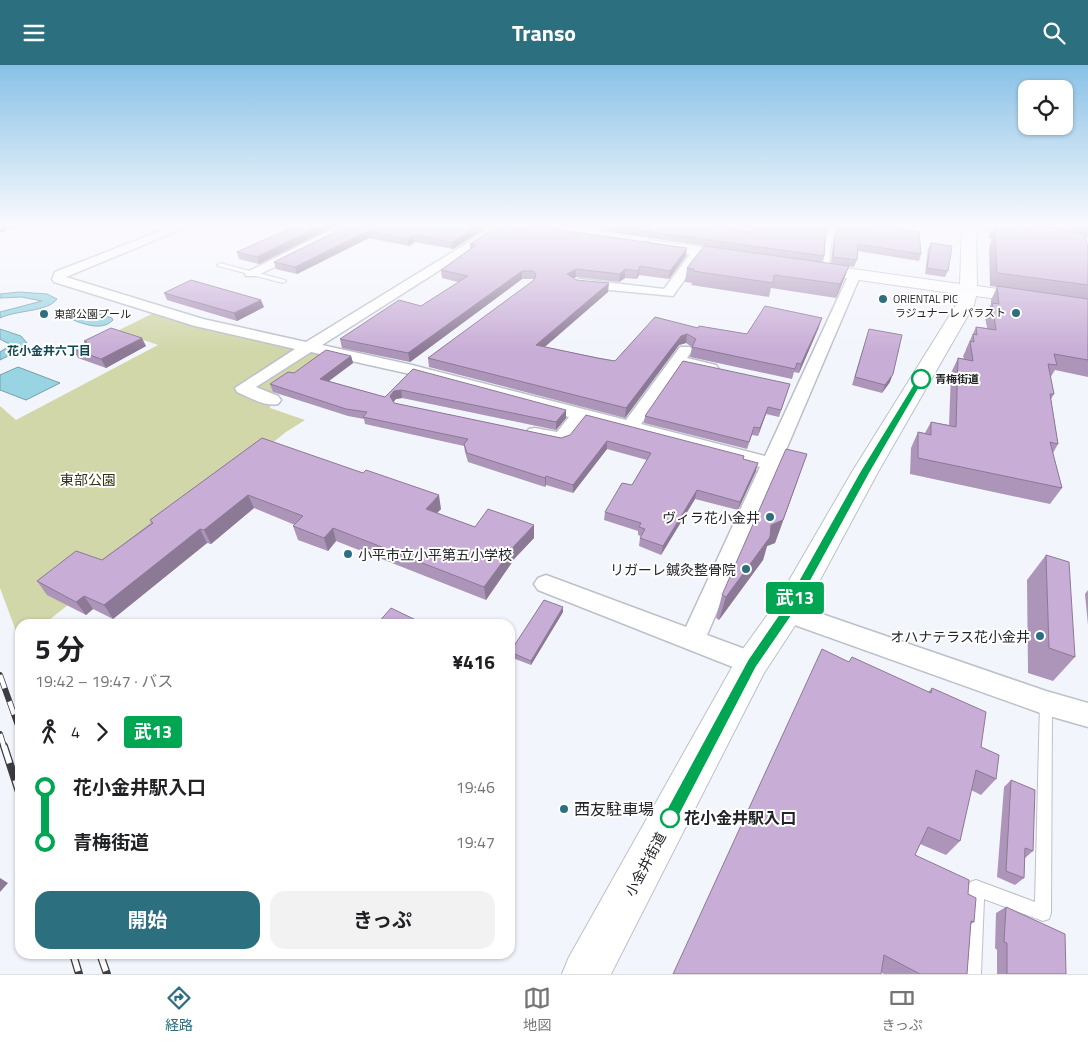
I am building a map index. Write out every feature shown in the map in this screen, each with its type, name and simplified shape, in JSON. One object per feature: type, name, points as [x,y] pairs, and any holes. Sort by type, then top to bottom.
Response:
[{"type":"main road","points":[[799,266],[1088,307]]},
{"type":"main road","name":"小金井街道","points":[[586,974],[752,663],[787,613],[865,472],[965,305],[968,290],[968,266]]},
{"type":"street","points":[[82,266],[60,275],[59,279],[192,320],[412,370],[772,464]]},
{"type":"street","points":[[251,273],[264,266]]},
{"type":"street","points":[[272,400],[242,387],[309,348],[439,266]]},
{"type":"street","points":[[576,283],[668,293],[687,266]]},
{"type":"street","points":[[693,639],[772,464],[796,386],[855,274]]},
{"type":"street","points":[[631,426],[682,356],[723,371]]},
{"type":"street","points":[[412,370],[427,359]]},
{"type":"street","points":[[514,428],[561,438],[582,413]]},
{"type":"street","points":[[546,584],[752,663]]},
{"type":"street","points":[[787,613],[1046,703],[1088,715]]},
{"type":"lane","points":[[226,266],[283,281]]},
{"type":"lane","points":[[972,974],[976,888],[1043,913],[1046,703]]},
{"type":"green space","name":"東部公園","points":[[162,309],[329,350],[286,381],[273,393],[270,408],[305,420],[286,432],[50,619],[15,619],[15,628],[0,588],[0,406],[16,420],[158,345],[117,331]]},
{"type":"water","points":[[19,292],[47,294],[57,299],[53,303],[39,309],[14,313],[0,318],[0,312],[42,301],[21,297],[0,298],[0,294]]},
{"type":"water","points":[[83,309],[112,318],[113,320],[108,324],[96,326],[83,324],[65,317]]},
{"type":"water","points":[[0,329],[21,336],[27,343],[18,351],[0,360],[0,352],[11,345],[0,339]]},
{"type":"water","points":[[18,367],[60,383],[26,400],[0,390],[0,375]]},
{"type":"building","points":[[446,266],[640,266],[638,271],[625,269],[620,274],[576,269],[567,274],[576,280],[609,283],[536,345],[615,361],[655,317],[698,328],[699,326],[747,334],[765,306],[822,318],[801,364],[797,363],[795,369],[692,347],[696,339],[687,334],[681,336],[626,408],[428,358],[534,280],[536,274],[533,271],[522,271],[408,353],[340,339],[399,300],[421,306],[468,276],[441,270]]},
{"type":"building","points":[[643,266],[673,266],[670,271]]},
{"type":"building","points":[[688,266],[849,266],[840,284],[774,275],[773,283],[693,271],[694,269],[687,268]]},
{"type":"building","points":[[927,266],[949,266],[948,271],[927,268]]},
{"type":"building","points":[[997,266],[1088,266],[1088,285],[997,273]]},
{"type":"building","points":[[191,280],[261,300],[234,313],[164,293]]},
{"type":"building","points":[[997,286],[1088,299],[1088,360],[1054,354],[1057,365],[1048,364],[1054,394],[1050,394],[1058,444],[1050,442],[1062,488],[918,458],[918,432],[931,435],[931,422],[956,427],[958,358],[973,361],[970,341],[974,342],[973,334],[977,335],[976,327],[996,330],[992,303],[999,304]]},
{"type":"building","points":[[111,328],[142,338],[101,359],[73,349],[87,342],[84,341]]},
{"type":"building","points":[[869,329],[902,335],[893,374],[885,385],[855,377]]},
{"type":"building","points":[[326,350],[351,356],[320,379],[385,397],[413,369],[566,410],[556,422],[401,390],[394,391],[390,396],[394,403],[561,438],[570,435],[586,415],[744,456],[743,459],[758,463],[740,502],[697,490],[663,546],[640,538],[645,529],[639,527],[641,523],[605,512],[622,483],[632,485],[651,453],[607,441],[573,485],[467,453],[464,444],[468,439],[363,417],[367,412],[346,409],[270,384],[288,372],[294,373]]},
{"type":"building","points":[[683,361],[790,384],[781,410],[768,407],[760,428],[754,427],[749,442],[645,416]]},
{"type":"building","points":[[262,438],[363,473],[366,470],[439,495],[426,509],[475,527],[488,509],[534,525],[515,545],[484,587],[333,528],[324,538],[293,526],[303,516],[248,495],[204,530],[200,529],[104,605],[84,596],[76,602],[37,581],[76,551],[102,560],[153,523],[150,520]]},
{"type":"building","name":"ヴィラ花小金井","points":[[786,449],[807,454],[783,520],[771,525],[770,537],[726,597],[722,595]]},
{"type":"building","points":[[1046,555],[1069,562],[1075,657],[1049,648]]},
{"type":"building","points":[[544,600],[563,607],[531,661],[515,654],[515,644]]},
{"type":"building","points":[[391,608],[414,619],[381,619]]},
{"type":"building","points":[[822,649],[849,662],[852,657],[931,693],[932,688],[986,712],[981,747],[999,755],[996,779],[976,770],[960,841],[928,827],[915,855],[969,880],[968,894],[976,898],[974,922],[971,921],[967,974],[920,974],[884,955],[881,974],[673,974]]},
{"type":"building","points":[[1011,780],[1035,790],[1033,851],[1025,848],[1024,878],[1006,871]]},
{"type":"building","points":[[1006,907],[1065,934],[1066,974],[1007,974],[1007,943],[1004,942]]},
{"type":"railway","points":[[0,675],[15,717]]},
{"type":"railway","points":[[0,734],[4,747]]},
{"type":"railway","points":[[4,746],[15,780]]},
{"type":"railway","points":[[74,959],[79,974]]},
{"type":"railway","points":[[102,959],[107,974]]},
{"type":"bus line","name":"武13","points":[[670,818],[752,663],[787,613],[865,472],[921,379]]},
{"type":"place","name":"ORIENTAL PIC","points":[[883,299]]},
{"type":"place","name":"ラジュナーレ パラスト","points":[[1016,313]]},
{"type":"place","name":"東部公園プール","points":[[44,314]]},
{"type":"place","name":"青梅街道","points":[[921,379]]},
{"type":"place","name":"ヴィラ花小金井","points":[[770,517]]},
{"type":"place","name":"小平市立小平第五小学校","points":[[348,554]]},
{"type":"place","name":"リガーレ鍼灸整骨院","points":[[746,569]]},
{"type":"place","name":"オハナテラス花小金井","points":[[1040,636]]},
{"type":"place","name":"西友駐車場","points":[[564,809]]},
{"type":"place","name":"花小金井駅入口","points":[[670,818]]},
{"type":"district","name":"花小金井六丁目","points":[[49,350]]}]
